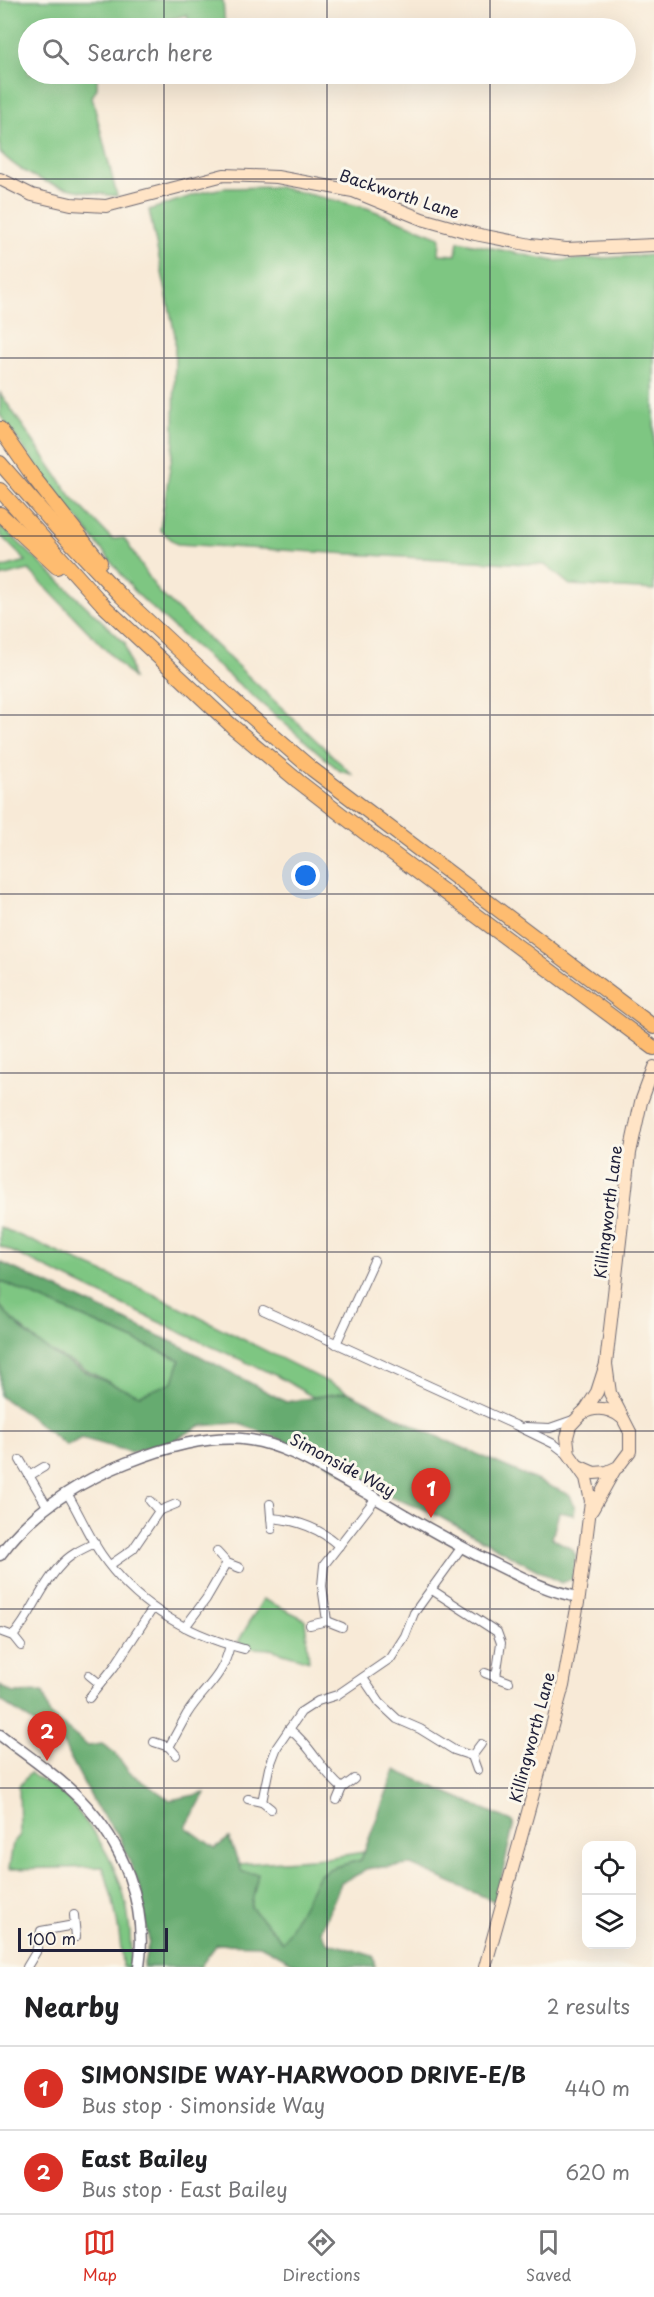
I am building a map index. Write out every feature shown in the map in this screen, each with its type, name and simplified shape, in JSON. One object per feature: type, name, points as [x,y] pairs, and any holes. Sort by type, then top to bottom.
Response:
[{"type":"highway","points":[[0,429],[35,479],[104,567],[120,594]]},
{"type":"highway","points":[[0,463],[56,527],[120,594],[312,769],[654,1027]]},
{"type":"highway","points":[[0,490],[105,607]]},
{"type":"highway","points":[[0,514],[67,577],[105,607],[232,726],[298,781],[654,1048]]},
{"type":"main road","name":"Backworth Lane","points":[[0,178],[32,195],[70,204],[106,206],[224,175],[277,177],[353,191],[422,219],[475,234],[531,245],[566,249],[654,245]]},
{"type":"main road","name":"Killingworth Lane","points":[[606,1365],[630,1154],[635,1125],[654,1067]]},
{"type":"main road","points":[[591,1512],[588,1485],[574,1461],[567,1437],[578,1417],[597,1392],[606,1365]]},
{"type":"main road","points":[[591,1512],[600,1492],[615,1469],[627,1457],[631,1444],[630,1432],[610,1393],[606,1365]]},
{"type":"main road","points":[[578,1417],[589,1410],[601,1408],[622,1417]]},
{"type":"main road","points":[[574,1461],[594,1473],[615,1469]]},
{"type":"main road","name":"Killingworth Lane","points":[[485,1967],[558,1706],[579,1597],[591,1512]]},
{"type":"street","points":[[336,1344],[374,1261]]},
{"type":"street","points":[[263,1310],[516,1425],[554,1444],[574,1461]]},
{"type":"street","points":[[516,1425],[539,1429],[550,1428],[578,1417]]},
{"type":"street","name":"Simonside Way","points":[[0,1555],[28,1521],[47,1506],[117,1467],[184,1444],[230,1438],[275,1446],[376,1498],[461,1548],[543,1588],[579,1597]]},
{"type":"street","points":[[20,1460],[47,1506]]},
{"type":"street","points":[[29,1476],[44,1467]]},
{"type":"street","points":[[67,1493],[95,1543],[134,1594],[185,1627],[216,1642],[244,1649]]},
{"type":"street","points":[[327,1621],[322,1576],[324,1565],[376,1498]]},
{"type":"street","points":[[150,1501],[159,1511]]},
{"type":"street","points":[[110,1565],[133,1549],[159,1511],[176,1504]]},
{"type":"street","points":[[270,1504],[273,1529]]},
{"type":"street","points":[[272,1518],[292,1520],[313,1528],[339,1546]]},
{"type":"street","points":[[13,1636],[23,1625],[45,1585],[60,1566],[74,1554],[95,1543]]},
{"type":"street","points":[[262,1802],[269,1768],[277,1747],[301,1712],[318,1701],[337,1695],[391,1658],[405,1636],[414,1613],[461,1548]]},
{"type":"street","points":[[217,1552],[227,1563],[240,1569]]},
{"type":"street","points":[[185,1627],[207,1599],[227,1563]]},
{"type":"street","points":[[432,1590],[497,1632],[501,1643],[496,1677]]},
{"type":"street","points":[[89,1698],[114,1667],[153,1608]]},
{"type":"street","points":[[309,1625],[327,1621],[342,1627]]},
{"type":"street","points":[[2,1632],[13,1636],[21,1646]]},
{"type":"street","points":[[169,1748],[188,1713],[217,1678],[230,1645]]},
{"type":"street","points":[[485,1673],[509,1682]]},
{"type":"street","points":[[89,1675],[100,1684]]},
{"type":"street","points":[[363,1678],[380,1703],[397,1719],[420,1729],[454,1750],[472,1756]]},
{"type":"street","points":[[290,1729],[303,1740],[332,1780],[342,1788]]},
{"type":"street","points":[[0,1735],[78,1797],[109,1835],[123,1860],[134,1888],[140,1918],[142,1950],[139,1967]]},
{"type":"street","points":[[154,1742],[169,1748],[176,1755]]},
{"type":"street","points":[[472,1756],[481,1744]]},
{"type":"street","points":[[472,1756],[477,1770]]},
{"type":"street","points":[[337,1800],[342,1788],[354,1779]]},
{"type":"street","points":[[248,1799],[262,1802],[271,1809]]},
{"type":"street","points":[[27,1967],[36,1952],[41,1931],[74,1920],[75,1936]]},
{"type":"green space","points":[[0,0],[223,0],[224,18],[188,18],[187,15],[174,18],[18,18],[18,84],[97,84],[92,97],[117,196],[69,189],[39,179],[12,163],[0,152]]},
{"type":"green space","points":[[278,187],[367,208],[440,237],[439,254],[456,255],[458,241],[554,261],[654,255],[654,590],[570,585],[545,565],[177,544],[160,530],[174,442],[175,335],[149,210],[203,192],[224,188]]},
{"type":"green space","points":[[0,393],[71,496],[112,539],[124,538],[158,591],[352,774],[340,771],[136,593],[42,474],[0,415]]},
{"type":"green space","points":[[0,525],[125,643],[133,678],[29,570],[0,577],[0,568],[26,561],[0,535]]},
{"type":"green space","points":[[0,1227],[153,1294],[348,1392],[313,1397],[277,1376],[0,1246]]},
{"type":"green space","points":[[0,1262],[185,1348],[286,1402],[348,1392],[425,1431],[570,1495],[575,1508],[574,1515],[559,1512],[552,1538],[572,1549],[576,1556],[572,1579],[561,1583],[429,1511],[390,1497],[288,1442],[237,1423],[200,1426],[171,1442],[131,1452],[81,1438],[67,1446],[0,1396],[0,1306],[29,1336],[64,1360],[101,1380],[140,1395],[173,1382],[180,1360],[0,1281]]},
{"type":"green space","points":[[0,1281],[180,1360],[173,1382],[140,1396],[46,1349],[10,1318],[0,1306]]},
{"type":"green space","points":[[263,1599],[305,1619],[309,1661],[270,1649],[250,1648],[238,1642]]},
{"type":"green space","points":[[0,1685],[13,1693],[43,1692],[50,1715],[88,1746],[102,1744],[115,1753],[129,1772],[170,1800],[205,1793],[186,1827],[215,1848],[229,1838],[242,1872],[258,1874],[251,1907],[283,1942],[319,1875],[331,1868],[361,1860],[395,1770],[514,1822],[496,1902],[411,1865],[370,1868],[341,1883],[321,1931],[327,1942],[373,1956],[375,1967],[301,1967],[260,1945],[217,1944],[200,1967],[143,1967],[149,1942],[141,1891],[120,1837],[97,1808],[62,1742],[0,1700]]},
{"type":"green space","points":[[30,1773],[67,1798],[95,1834],[115,1869],[129,1925],[130,1967],[122,1967],[116,1917],[103,1867],[9,1869],[13,1843],[20,1835],[19,1786]]},
{"type":"green space","points":[[364,1852],[361,1860],[331,1868],[319,1875],[284,1943],[251,1907],[239,1864],[326,1858]]},
{"type":"place","name":"SIMONSIDE WAY-HARWOOD DRIVE-E/B","points":[[431,1518]]},
{"type":"place","name":"East Bailey","points":[[47,1761]]}]
